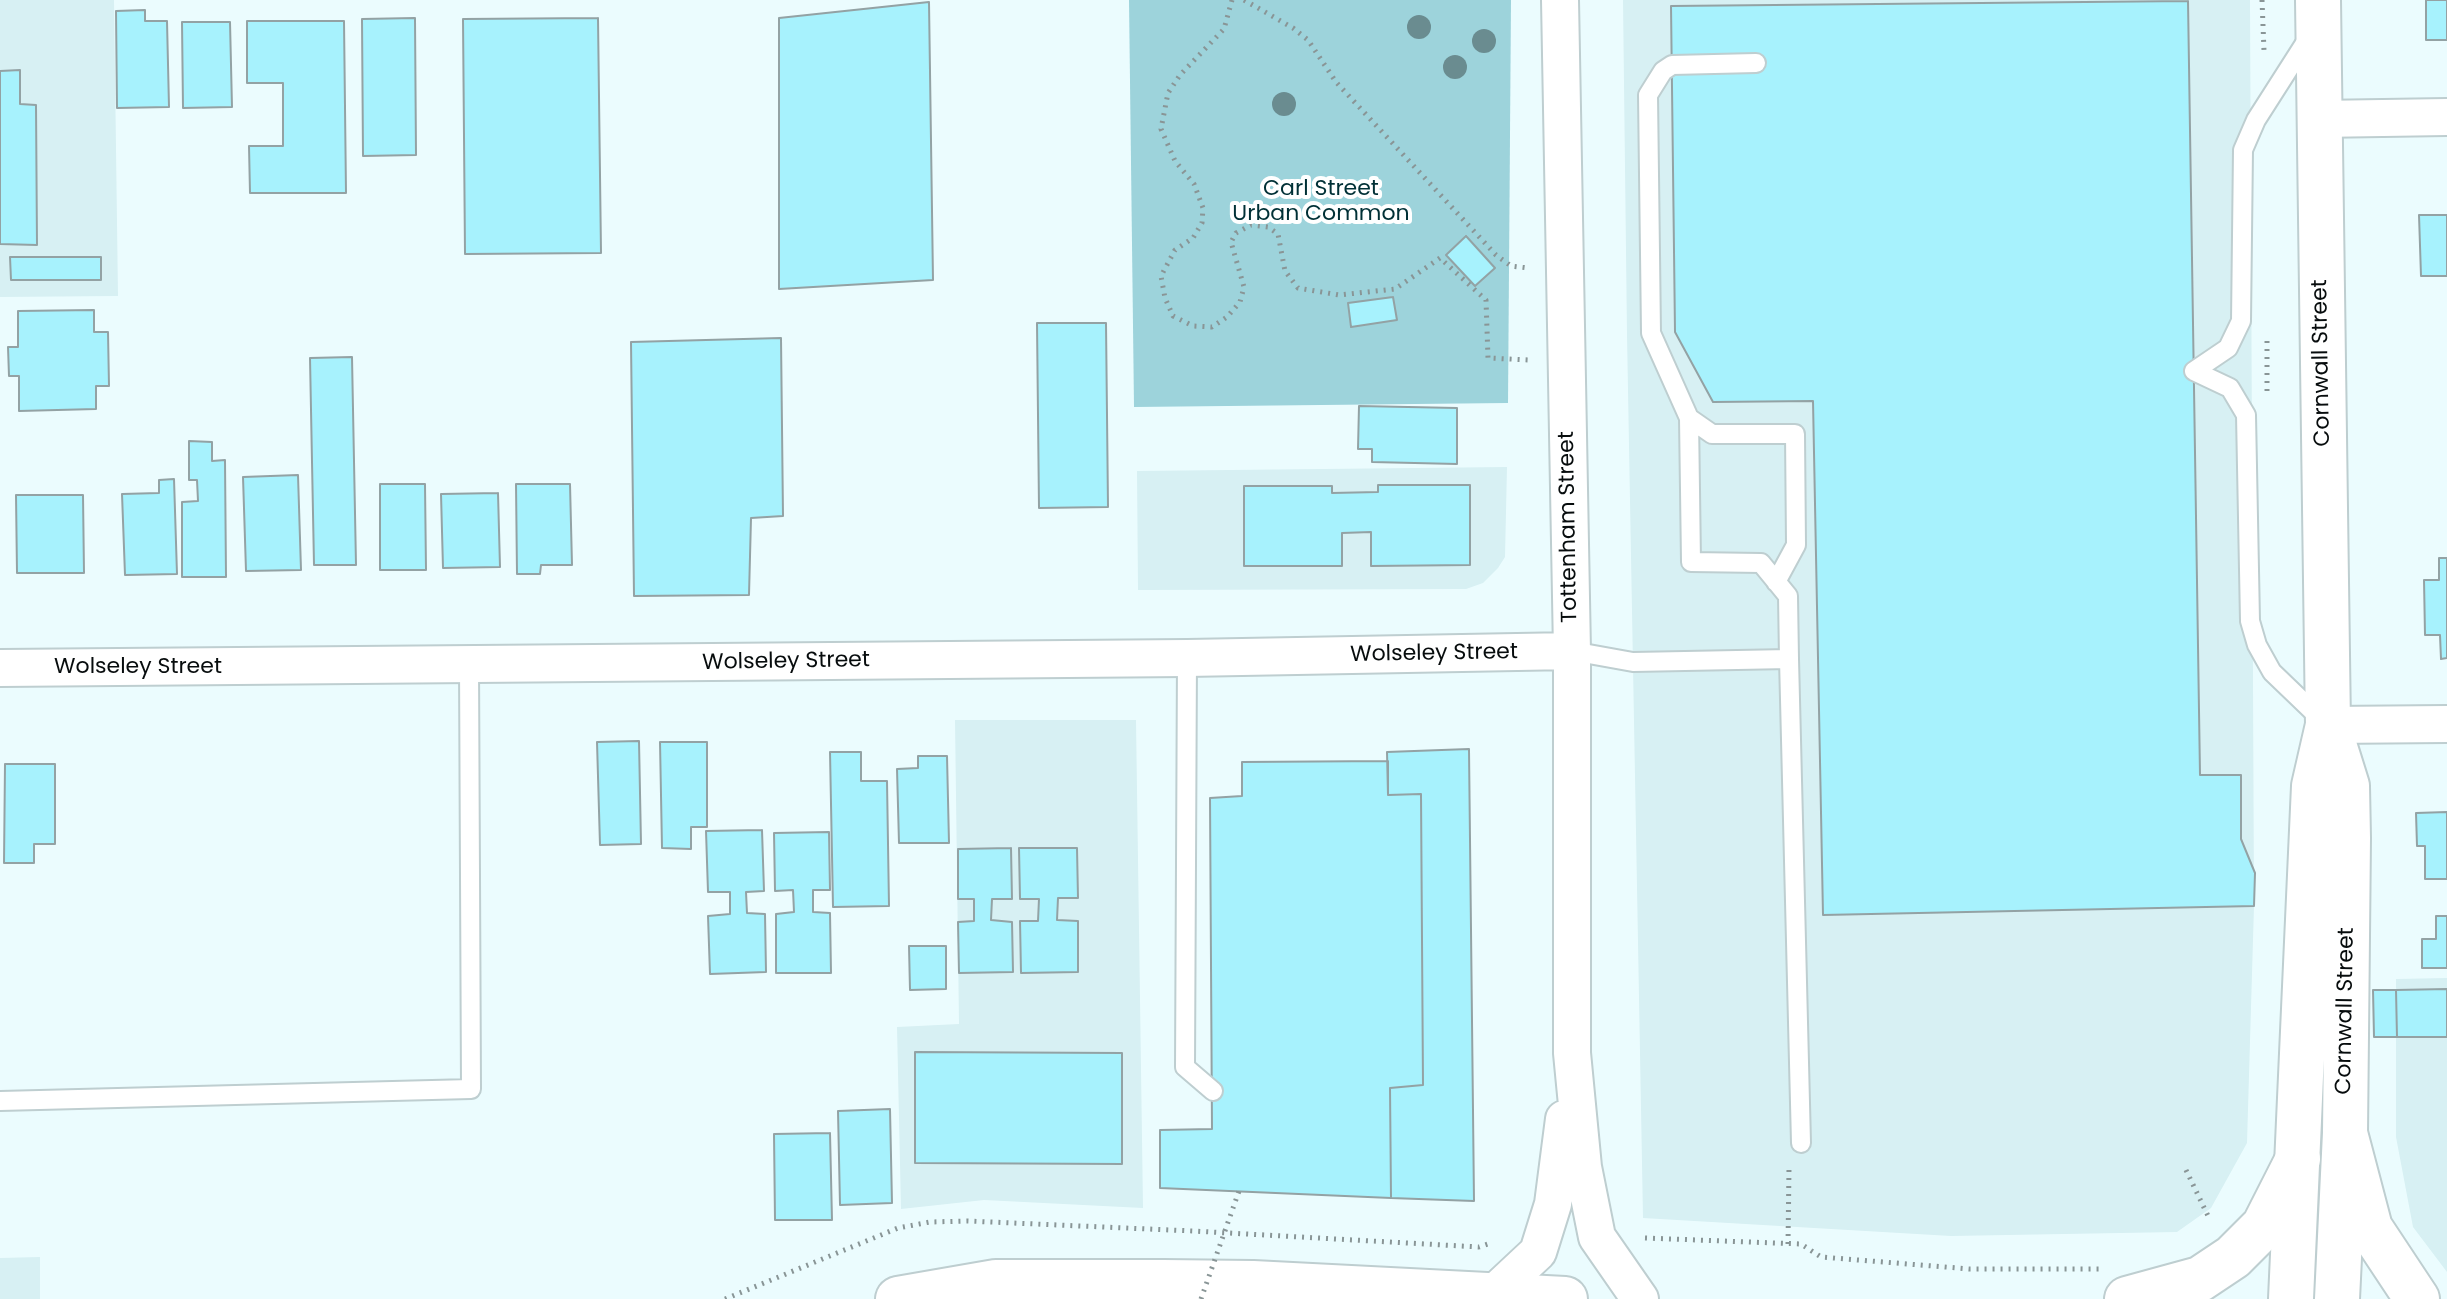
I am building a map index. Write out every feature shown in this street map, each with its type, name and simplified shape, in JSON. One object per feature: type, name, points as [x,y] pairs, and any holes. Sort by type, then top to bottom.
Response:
[{"type":"main road","name":"Cornwall Street","points":[[2291,1299],[2314,786],[2328,725],[2318,12]]},
{"type":"main road","name":"Cornwall Street","points":[[2328,725],[2347,786],[2345,1133],[2337,1299]]},
{"type":"main road","points":[[2345,1133],[2370,1228],[2417,1299]]},
{"type":"main road","points":[[2127,1299],[2200,1279],[2233,1257],[2264,1226],[2298,1159]]},
{"type":"main road","points":[[898,1299],[996,1282],[1253,1294],[1492,1295],[1565,1299]]},
{"type":"street","name":"Tottenham Street","points":[[1560,0],[1572,651],[1572,1053],[1583,1167],[1597,1237],[1640,1299]]},
{"type":"street","points":[[2318,119],[2447,117]]},
{"type":"street","name":"Wolseley Street","points":[[0,668],[1187,658],[1572,651]]},
{"type":"street","points":[[2328,725],[2447,724]]},
{"type":"street","name":"Tottenham Street","points":[[1492,1295],[1538,1252],[1553,1204],[1572,1053]]},
{"type":"lane","points":[[2318,12],[2256,120],[2243,150],[2241,321],[2228,348],[2194,371],[2230,388],[2246,415],[2250,621],[2257,645],[2272,672],[2328,725]]},
{"type":"lane","points":[[1756,63],[1672,65],[1663,71],[1648,95],[1651,333],[1689,418],[1691,562],[1761,563],[1788,596],[1795,1150]]},
{"type":"lane","points":[[1689,418],[1712,434],[1795,434],[1796,545],[1776,582]]},
{"type":"lane","points":[[1572,651],[1633,662],[1789,659]]},
{"type":"lane","points":[[1187,658],[1185,1067],[1213,1091]]},
{"type":"lane","points":[[0,1101],[471,1089],[469,664]]},
{"type":"lane","points":[[2300,1108],[2346,1069]]},
{"type":"path","points":[[1232,0],[1224,29],[1180,75],[1168,93],[1161,129],[1175,161],[1194,184],[1203,208],[1202,223],[1193,238],[1175,250],[1161,276],[1165,298],[1173,316],[1193,326],[1212,327],[1227,317],[1240,302],[1244,287],[1231,242],[1236,233],[1251,225],[1268,227],[1278,234],[1285,271],[1298,288],[1325,293],[1339,295],[1395,289],[1440,258],[1486,300],[1488,358],[1567,362]]},
{"type":"path","points":[[1244,0],[1308,40],[1336,82],[1496,255],[1511,266],[1565,274]]},
{"type":"path","points":[[1788,1244],[1795,1150]]},
{"type":"path","points":[[2186,1170],[2216,1231]]},
{"type":"path","points":[[1201,1299],[1239,1191]]},
{"type":"shaded area","points":[[0,0],[114,0],[118,296],[0,297]]},
{"type":"shaded area","points":[[1623,0],[2250,0],[2254,906],[2247,1143],[2211,1208],[2177,1232],[1951,1236],[1643,1218]]},
{"type":"shaded area","points":[[1507,467],[1505,557],[1483,583],[1466,589],[1138,590],[1137,471]]},
{"type":"shaded area","points":[[955,720],[1136,720],[1143,1208],[984,1200],[901,1209],[897,1027],[959,1024]]},
{"type":"shaded area","points":[[2447,978],[2447,1272],[2413,1227],[2396,1137],[2396,979]]},
{"type":"shaded area","points":[[40,1257],[40,1299],[0,1299],[0,1258]]},
{"type":"green space","name":"Carl Street Urban Common","points":[[1129,0],[1511,0],[1508,403],[1134,407]]},
{"type":"building","points":[[2426,0],[2447,0],[2447,40],[2426,40]]},
{"type":"building","points":[[2188,1],[2200,775],[2241,775],[2241,839],[2255,873],[2254,906],[1823,915],[1813,401],[1713,402],[1675,332],[1671,6]]},
{"type":"building","points":[[929,2],[933,280],[779,289],[779,18]]},
{"type":"building","points":[[145,10],[145,21],[167,21],[169,107],[117,108],[116,11]]},
{"type":"building","points":[[415,18],[416,155],[363,156],[362,19]]},
{"type":"building","points":[[598,18],[601,253],[465,254],[463,19]]},
{"type":"building","points":[[247,21],[344,21],[346,193],[250,193],[249,146],[283,146],[283,83],[247,83]]},
{"type":"building","points":[[182,22],[230,22],[232,107],[183,108]]},
{"type":"building","points":[[20,70],[20,104],[36,105],[37,245],[0,244],[0,71]]},
{"type":"building","points":[[2419,215],[2447,215],[2447,276],[2421,276]]},
{"type":"building","points":[[1466,236],[1495,268],[1475,286],[1446,255]]},
{"type":"building","points":[[10,257],[101,257],[101,280],[11,280]]},
{"type":"building","points":[[1393,297],[1397,320],[1351,327],[1348,303]]},
{"type":"building","points":[[94,310],[94,332],[108,332],[109,386],[96,386],[96,409],[19,411],[19,376],[9,376],[8,347],[18,347],[18,311]]},
{"type":"building","points":[[1037,323],[1106,323],[1108,507],[1039,508]]},
{"type":"building","points":[[781,338],[783,516],[751,518],[749,595],[634,596],[631,342]]},
{"type":"building","points":[[352,357],[356,565],[314,565],[310,358]]},
{"type":"building","points":[[1359,406],[1457,408],[1457,464],[1372,462],[1372,449],[1358,449]]},
{"type":"building","points":[[189,441],[212,442],[212,461],[225,460],[226,577],[182,577],[182,502],[198,501],[197,480],[189,480]]},
{"type":"building","points":[[298,475],[301,570],[246,571],[243,477]]},
{"type":"building","points":[[174,479],[177,574],[125,575],[122,494],[159,493],[159,480]]},
{"type":"building","points":[[380,484],[425,484],[426,570],[380,570]]},
{"type":"building","points":[[516,484],[570,484],[572,565],[541,565],[540,574],[517,574]]},
{"type":"building","points":[[1378,485],[1470,485],[1470,565],[1371,566],[1371,532],[1342,533],[1342,566],[1244,566],[1244,486],[1332,486],[1332,493],[1378,492]]},
{"type":"building","points":[[498,493],[500,567],[443,568],[441,494]]},
{"type":"building","points":[[16,495],[83,495],[84,573],[17,573]]},
{"type":"building","points":[[2439,558],[2447,558],[2447,658],[2441,659],[2440,635],[2425,635],[2424,580],[2439,580]]},
{"type":"building","points":[[639,741],[641,844],[600,845],[597,742]]},
{"type":"building","points":[[660,742],[707,742],[707,827],[691,827],[691,849],[662,848]]},
{"type":"building","points":[[1469,749],[1474,1201],[1391,1198],[1390,1088],[1423,1085],[1421,794],[1388,795],[1387,752]]},
{"type":"building","points":[[830,752],[861,752],[861,781],[887,781],[889,906],[833,907]]},
{"type":"building","points":[[918,756],[947,756],[949,843],[899,843],[897,769],[918,768]]},
{"type":"building","points":[[1388,761],[1388,795],[1421,794],[1423,1085],[1390,1088],[1391,1198],[1160,1188],[1160,1130],[1212,1129],[1210,798],[1242,796],[1242,762]]},
{"type":"building","points":[[5,764],[55,764],[55,844],[34,844],[34,863],[4,863]]},
{"type":"building","points":[[2447,812],[2447,879],[2425,879],[2425,846],[2417,846],[2416,813]]},
{"type":"building","points":[[762,830],[764,891],[746,892],[747,913],[765,914],[766,972],[710,974],[708,916],[730,914],[730,892],[708,892],[706,831]]},
{"type":"building","points":[[829,832],[830,890],[813,890],[813,912],[830,913],[831,973],[776,973],[776,914],[794,912],[793,890],[775,891],[774,833]]},
{"type":"building","points":[[1011,848],[1012,899],[992,899],[991,920],[1012,922],[1013,972],[959,973],[958,922],[974,921],[974,899],[958,899],[958,849]]},
{"type":"building","points":[[1019,848],[1077,848],[1078,898],[1058,898],[1057,920],[1078,921],[1078,972],[1021,973],[1020,921],[1038,921],[1039,899],[1020,899]]},
{"type":"building","points":[[2436,916],[2447,916],[2447,968],[2422,968],[2422,939],[2436,939]]},
{"type":"building","points":[[909,946],[946,946],[946,989],[910,990]]},
{"type":"building","points":[[2447,989],[2447,1037],[2397,1037],[2396,990]]},
{"type":"building","points":[[2373,990],[2396,990],[2397,1037],[2374,1037]]},
{"type":"building","points":[[915,1052],[1122,1053],[1122,1164],[915,1163]]},
{"type":"building","points":[[890,1109],[892,1203],[840,1205],[838,1111]]},
{"type":"building","points":[[830,1133],[832,1220],[775,1220],[774,1134]]}]
